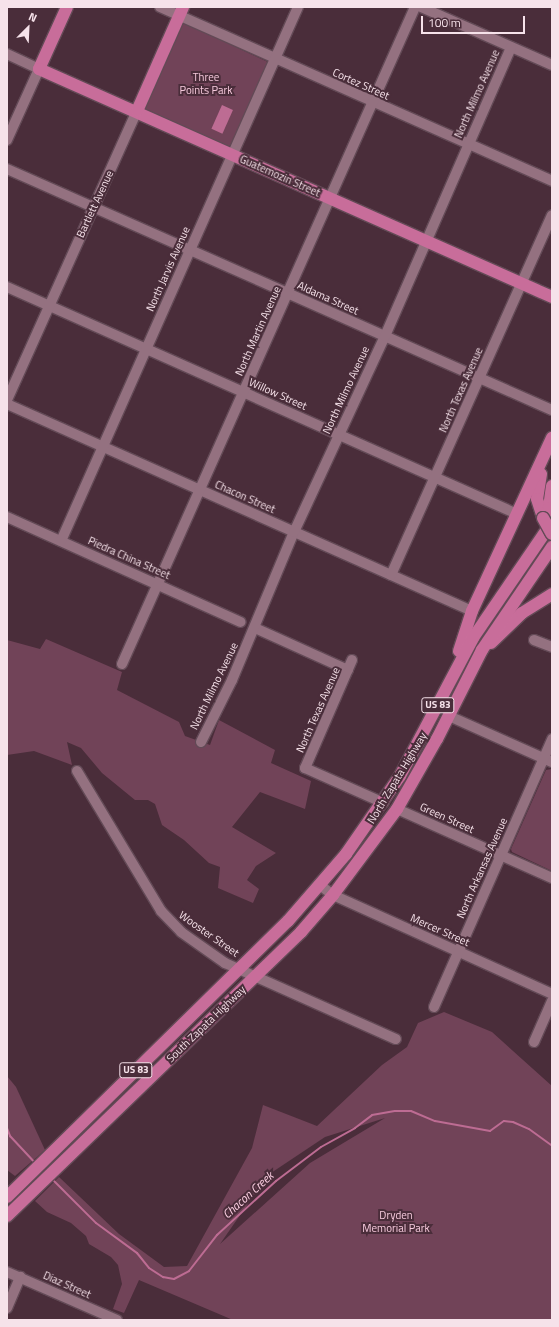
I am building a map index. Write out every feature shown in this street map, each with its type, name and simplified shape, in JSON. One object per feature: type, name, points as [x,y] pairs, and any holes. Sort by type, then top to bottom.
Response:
[{"type":"main road","points":[[39,69],[67,7]]},
{"type":"main road","name":"Bartlett Avenue","points":[[137,111],[181,11]]},
{"type":"main road","name":"Guatemozin Street","points":[[39,69],[137,111],[232,155],[427,240],[552,297]]},
{"type":"main road","points":[[443,694],[472,612],[552,438]]},
{"type":"main road","points":[[544,456],[537,491],[539,508],[549,516]]},
{"type":"main road","points":[[552,486],[549,516],[552,534]]},
{"type":"main road","name":"North Zapata Highway","points":[[320,885],[384,803],[489,612],[549,516]]},
{"type":"main road","name":"North Zapata Highway","points":[[333,895],[397,809],[449,716],[482,650],[552,547]]},
{"type":"main road","points":[[482,650],[499,637],[522,612],[552,594]]},
{"type":"main road","name":"South Zapata Highway","points":[[7,1197],[239,969],[320,885]]},
{"type":"main road","name":"South Zapata Highway","points":[[7,1216],[255,976],[333,895]]},
{"type":"street","name":"Cortez Street","points":[[160,7],[181,11],[276,59],[552,181]]},
{"type":"street","name":"North Jarvis Avenue","points":[[61,541],[145,348],[276,59],[298,7]]},
{"type":"street","name":"North Martin Avenue","points":[[122,664],[415,7]]},
{"type":"street","points":[[421,7],[552,65]]},
{"type":"street","name":"North Milmo Avenue","points":[[201,742],[255,628],[294,532],[385,336],[511,47]]},
{"type":"street","name":"Guatemozin Street","points":[[7,54],[39,69]]},
{"type":"street","points":[[7,140],[39,69]]},
{"type":"street","name":"Bartlett Avenue","points":[[7,400],[48,305],[137,111]]},
{"type":"street","name":"Aldama Street","points":[[7,170],[552,410]]},
{"type":"street","name":"North Texas Avenue","points":[[391,575],[552,215]]},
{"type":"street","name":"Willow Street","points":[[7,287],[517,514]]},
{"type":"street","name":"Chacon Street","points":[[7,404],[472,612]]},
{"type":"street","name":"Piedra China Street","points":[[7,517],[241,622]]},
{"type":"street","name":"North Texas Avenue","points":[[255,628],[350,665],[305,768],[384,803]]},
{"type":"street","points":[[534,640],[552,647]]},
{"type":"street","points":[[449,716],[548,760]]},
{"type":"street","name":"North Arkansas Avenue","points":[[434,1007],[501,856],[548,760],[552,739]]},
{"type":"street","name":"Wooster Street","points":[[77,771],[166,917],[181,932],[239,969],[396,1039]]},
{"type":"street","name":"Green Street","points":[[397,809],[552,878]]},
{"type":"street","name":"Mercer Street","points":[[320,885],[333,895],[552,994]]},
{"type":"street","points":[[534,1042],[552,1001]]},
{"type":"street","name":"Diaz Street","points":[[7,1272],[117,1320]]},
{"type":"street","points":[[7,1308],[20,1277]]},
{"type":"green space","name":"Three Points Park","points":[[182,22],[269,63],[229,148],[142,107]]},
{"type":"green space","points":[[46,639],[122,672],[117,690],[179,722],[185,736],[210,745],[219,720],[275,750],[271,763],[311,781],[305,809],[260,792],[232,827],[276,853],[256,866],[247,880],[259,889],[253,903],[218,888],[220,867],[209,863],[184,840],[162,825],[155,804],[148,800],[135,800],[102,773],[81,748],[67,742],[72,765],[34,751],[7,755],[7,640],[40,649]]},
{"type":"green space","points":[[552,769],[552,871],[512,852],[511,849],[546,770]]},
{"type":"green space","name":"Dryden Memorial Park","points":[[444,1012],[492,1032],[552,1086],[552,1320],[233,1320],[139,1280],[124,1313],[113,1309],[122,1284],[118,1265],[111,1257],[89,1244],[86,1236],[71,1223],[47,1212],[35,1201],[59,1177],[119,1234],[164,1267],[187,1266],[252,1148],[263,1105],[317,1126],[382,1065],[407,1047],[418,1023]],"holes":[[[385,1118],[310,1163],[220,1244],[268,1175],[325,1137]]]},
{"type":"green space","points":[[7,1076],[16,1087],[45,1150],[15,1176],[7,1170]]},
{"type":"shaded area","points":[[222,105],[233,110],[222,134],[211,129]]},
{"type":"waterway","name":"Chacon Creek","points":[[52,1179],[96,1223],[137,1253],[149,1268],[163,1277],[174,1279],[189,1271],[217,1235],[276,1181],[321,1147],[355,1128],[372,1115],[395,1111],[411,1111],[435,1121],[490,1131],[504,1121],[513,1122],[529,1129],[552,1146]]},
{"type":"waterway","name":"Chacon Creek","points":[[7,1128],[10,1136],[36,1164]]}]
